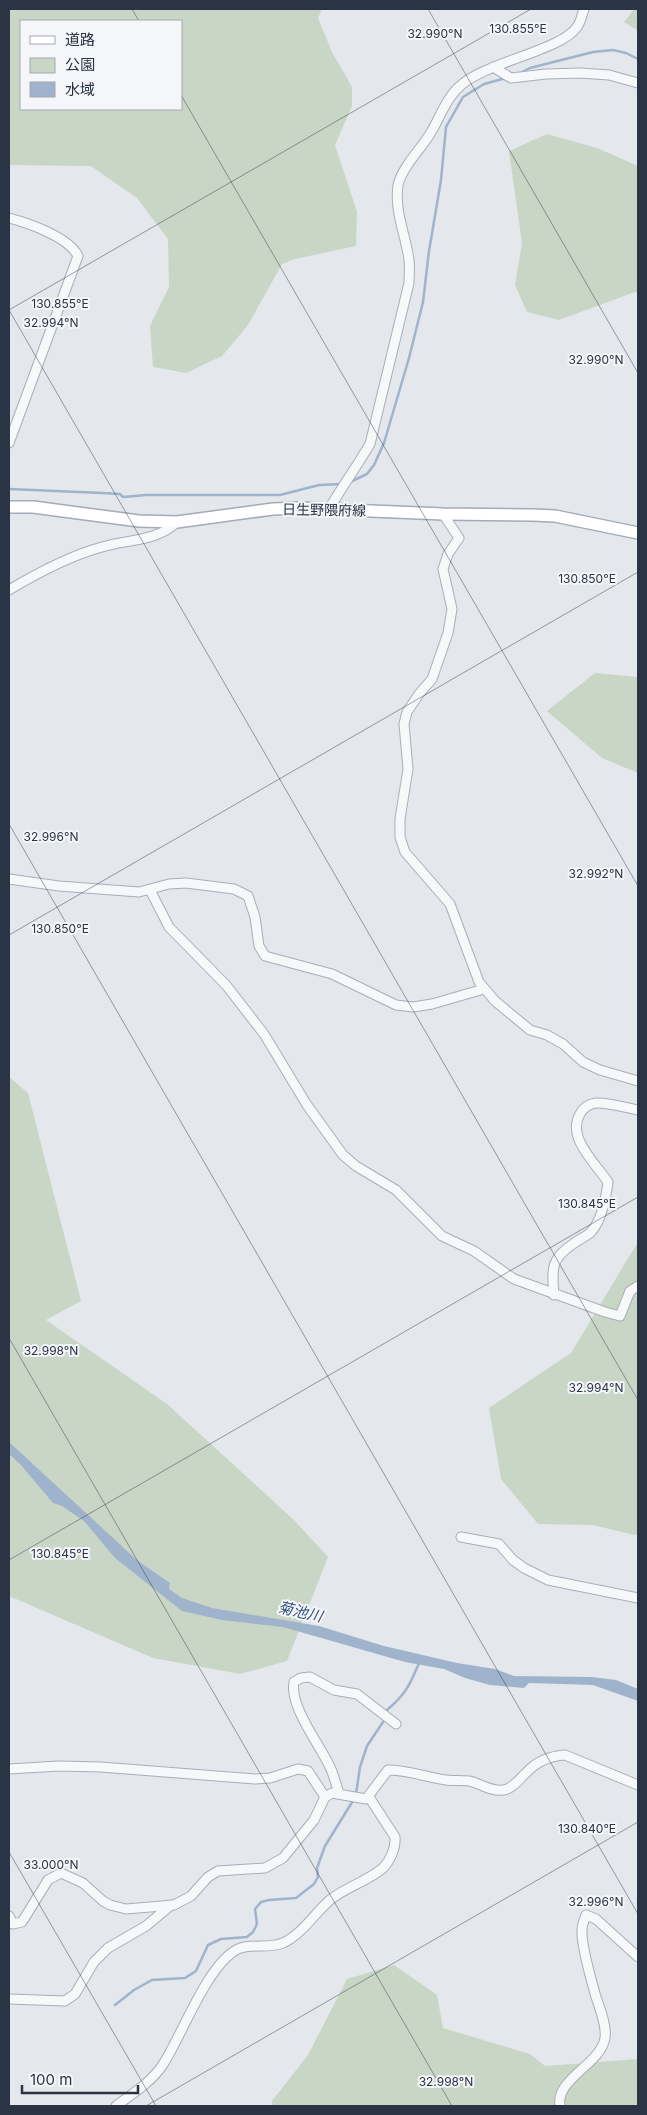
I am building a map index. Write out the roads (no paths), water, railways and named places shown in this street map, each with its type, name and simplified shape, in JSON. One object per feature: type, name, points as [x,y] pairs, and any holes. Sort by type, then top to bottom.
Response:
[{"type":"main road","name":"日生野隈府線","points":[[9,507],[33,507],[139,521],[177,522],[273,509],[300,508],[555,516],[638,534]]},
{"type":"street","points":[[329,509],[348,476],[370,444],[408,283],[409,261],[397,201],[398,184],[404,171],[429,136],[450,97],[460,86],[478,73],[555,43],[570,34],[577,27],[584,9]]},
{"type":"street","points":[[493,67],[511,78],[580,72],[610,75],[638,83]]},
{"type":"street","points":[[9,218],[44,231],[74,248],[78,256],[9,443]]},
{"type":"street","points":[[444,514],[459,538],[448,554],[442,569],[452,609],[448,633],[432,679],[407,712],[404,724],[408,769],[400,819],[400,837],[405,852],[450,904],[477,978],[484,989],[530,1030],[547,1035],[563,1044],[583,1062],[600,1070],[638,1081]]},
{"type":"street","points":[[9,590],[50,566],[102,547],[156,536],[177,522]]},
{"type":"street","points":[[9,879],[59,886],[139,892],[169,884],[186,883],[234,889],[248,896],[255,917],[259,946],[265,956],[332,974],[396,1005],[413,1007],[432,1004],[484,989]]},
{"type":"street","points":[[150,890],[169,927],[226,985],[264,1034],[307,1105],[343,1155],[356,1166],[396,1190],[442,1236],[474,1251],[514,1279],[620,1316],[630,1291],[638,1286]]},
{"type":"street","points":[[554,1294],[552,1268],[562,1252],[589,1233],[596,1224],[608,1182],[577,1137],[578,1116],[584,1108],[595,1103],[638,1110]]},
{"type":"street","points":[[461,1537],[499,1544],[524,1568],[548,1580],[638,1598]]},
{"type":"street","points":[[339,1793],[330,1767],[292,1691],[294,1682],[301,1678],[310,1677],[334,1690],[357,1694],[396,1724]]},
{"type":"street","points":[[9,1999],[65,2001],[75,1994],[94,1962],[108,1948],[146,1926],[171,1905],[191,1896],[208,1877],[218,1872],[265,1868],[284,1858],[314,1820],[325,1797],[332,1793],[339,1793],[366,1799],[388,1770],[400,1770],[446,1780],[469,1781],[493,1789],[503,1790],[514,1785],[529,1770],[541,1762],[553,1756],[565,1755],[638,1786]]},
{"type":"street","points":[[9,1769],[59,1766],[101,1767],[255,1779],[270,1778],[298,1769],[308,1771],[325,1797]]},
{"type":"street","points":[[116,2106],[147,2083],[160,2068],[211,1977],[227,1956],[239,1949],[281,1944],[294,1936],[332,1898],[382,1868],[390,1858],[395,1837],[369,1796]]},
{"type":"street","points":[[9,1916],[13,1924],[22,1922],[48,1880],[61,1872],[83,1882],[110,1905],[126,1909],[171,1905]]},
{"type":"street","points":[[560,2106],[560,2096],[564,2088],[592,2060],[606,2038],[581,1932],[586,1915],[596,1919],[638,1957]]},
{"type":"water","points":[[9,1442],[138,1561],[170,1583],[169,1589],[182,1598],[212,1608],[319,1626],[384,1646],[457,1663],[495,1669],[514,1676],[592,1677],[616,1680],[638,1689],[638,1701],[593,1685],[529,1683],[524,1688],[490,1685],[465,1678],[444,1669],[405,1662],[283,1627],[222,1620],[182,1611],[115,1558],[84,1521],[62,1506],[53,1503],[20,1464],[9,1454]]},
{"type":"waterway","points":[[520,73],[530,68],[593,52],[613,50],[626,53],[638,59]]},
{"type":"waterway","points":[[350,482],[367,474],[374,465],[384,443],[409,358],[423,302],[429,251],[441,180],[446,127],[463,97],[484,84],[506,78]]},
{"type":"waterway","points":[[9,489],[120,494],[123,497],[146,495],[280,495],[319,485],[342,484]]},
{"type":"waterway","points":[[387,1714],[387,1710],[398,1699],[413,1678],[419,1663]]},
{"type":"waterway","points":[[356,1794],[360,1767],[367,1746],[385,1719]]},
{"type":"waterway","points":[[115,2005],[134,1990],[152,1980],[185,1978],[196,1971],[208,1945],[221,1939],[247,1937],[253,1932],[257,1924],[255,1909],[261,1902],[296,1898],[314,1884],[318,1877],[317,1868],[325,1846],[354,1799]]},
{"type":"water label","name":"菊池川","points":[[300,1612]]}]
